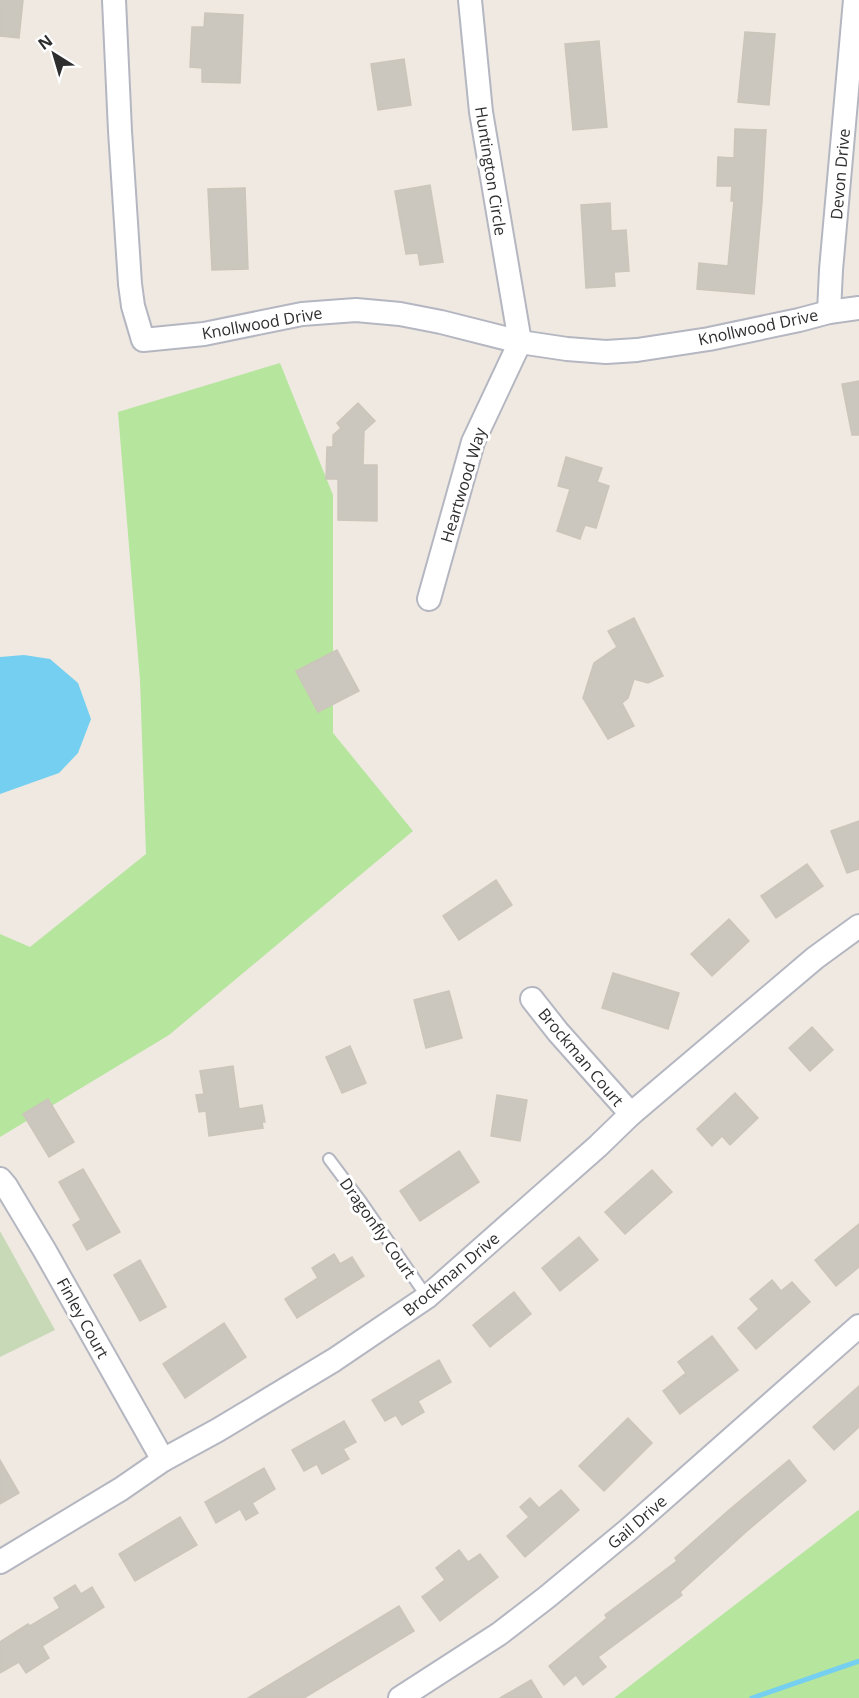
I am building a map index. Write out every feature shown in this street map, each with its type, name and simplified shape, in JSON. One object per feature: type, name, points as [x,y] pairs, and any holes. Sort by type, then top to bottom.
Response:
[{"type":"street","name":"Knollwood Drive","points":[[114,0],[130,284],[133,306],[143,340],[204,334],[302,314],[356,310],[441,321],[520,342],[606,352],[637,350],[709,339],[829,312],[859,308]]},
{"type":"street","name":"Huntington Circle","points":[[470,0],[481,112],[520,342]]},
{"type":"street","name":"Devon Drive","points":[[829,312],[855,0]]},
{"type":"street","name":"Heartwood Way","points":[[429,599],[473,441],[520,342]]},
{"type":"street","name":"Brockman Drive","points":[[0,1562],[121,1489],[163,1460],[218,1430],[334,1360],[427,1297],[631,1114],[815,958],[859,926]]},
{"type":"street","name":"Brockman Court","points":[[532,999],[558,1032],[631,1114]]},
{"type":"street","name":"Finley Court","points":[[0,1179],[45,1251],[163,1460]]},
{"type":"street","name":"Gail Drive","points":[[400,1698],[499,1634],[547,1597],[628,1530],[859,1326]]},
{"type":"lane","name":"Dragonfly Court","points":[[328,1159],[362,1203],[427,1297]]},
{"type":"green space","points":[[280,363],[333,495],[333,733],[413,831],[169,1035],[0,1137],[0,934],[30,947],[146,854],[140,680],[118,412]]},
{"type":"green space","points":[[0,1231],[55,1330],[0,1357]]},
{"type":"green space","points":[[859,1510],[859,1698],[614,1698],[857,1511]]},
{"type":"water","points":[[24,655],[50,659],[78,683],[91,719],[78,753],[59,773],[0,794],[0,657]]},
{"type":"building","points":[[0,0],[23,0],[19,38],[0,36]]},
{"type":"building","points":[[205,13],[243,15],[240,83],[202,82],[202,68],[190,67],[192,27],[204,27]]},
{"type":"building","points":[[745,32],[775,34],[769,105],[738,102]]},
{"type":"building","points":[[599,41],[607,127],[573,130],[565,44]]},
{"type":"building","points":[[404,59],[411,105],[378,110],[371,64]]},
{"type":"building","points":[[735,129],[766,130],[754,294],[697,289],[699,263],[728,266],[734,201],[731,201],[732,186],[717,186],[718,157],[734,158]]},
{"type":"building","points":[[430,185],[443,262],[420,265],[418,253],[406,254],[395,191]]},
{"type":"building","points":[[245,188],[248,269],[212,270],[208,189]]},
{"type":"building","points":[[610,203],[611,231],[626,230],[629,271],[614,272],[615,286],[586,288],[581,205]]},
{"type":"building","points":[[859,381],[859,435],[852,435],[842,384]]},
{"type":"building","points":[[358,403],[375,421],[364,431],[363,465],[377,465],[377,521],[338,520],[338,479],[326,479],[327,447],[333,447],[333,435],[341,428],[337,423]]},
{"type":"building","points":[[566,457],[602,468],[597,482],[609,486],[596,528],[585,525],[580,539],[557,531],[570,489],[558,486]]},
{"type":"building","points":[[634,618],[663,676],[648,683],[634,679],[628,698],[622,703],[634,726],[608,739],[583,698],[594,663],[617,647],[608,631]]},
{"type":"building","points":[[337,650],[359,691],[318,712],[296,671]]},
{"type":"building","points":[[859,821],[859,869],[847,873],[831,831]]},
{"type":"building","points":[[807,864],[823,886],[776,918],[761,896]]},
{"type":"building","points":[[496,880],[512,905],[459,940],[443,916]]},
{"type":"building","points":[[729,919],[749,941],[712,976],[691,954]]},
{"type":"building","points":[[613,973],[679,993],[668,1029],[602,1008]]},
{"type":"building","points":[[449,991],[462,1038],[426,1048],[414,1000]]},
{"type":"building","points":[[812,1027],[833,1050],[810,1071],[789,1048]]},
{"type":"building","points":[[350,1046],[366,1083],[342,1093],[326,1057]]},
{"type":"building","points":[[233,1066],[239,1109],[262,1105],[265,1122],[262,1122],[263,1128],[209,1136],[206,1111],[199,1112],[196,1095],[204,1094],[200,1071]]},
{"type":"building","points":[[735,1093],[758,1118],[730,1145],[722,1136],[712,1146],[697,1129]]},
{"type":"building","points":[[497,1095],[527,1100],[520,1141],[491,1136]]},
{"type":"building","points":[[48,1099],[74,1142],[49,1157],[23,1114]]},
{"type":"building","points":[[459,1151],[479,1182],[420,1221],[400,1191]]},
{"type":"building","points":[[83,1169],[120,1232],[87,1250],[73,1225],[81,1220],[59,1182]]},
{"type":"building","points":[[652,1170],[672,1192],[625,1234],[605,1212]]},
{"type":"building","points":[[859,1224],[859,1267],[836,1286],[815,1260]]},
{"type":"building","points":[[579,1237],[598,1260],[560,1291],[542,1268]]},
{"type":"building","points":[[334,1254],[340,1264],[352,1257],[364,1276],[297,1318],[285,1299],[318,1278],[312,1268]]},
{"type":"building","points":[[140,1260],[166,1307],[140,1321],[114,1275]]},
{"type":"building","points":[[772,1280],[781,1291],[792,1282],[810,1302],[756,1349],[738,1328],[759,1309],[750,1299]]},
{"type":"building","points":[[514,1292],[531,1314],[490,1347],[473,1325]]},
{"type":"building","points":[[224,1323],[246,1357],[185,1398],[163,1364]]},
{"type":"building","points":[[712,1336],[738,1370],[680,1414],[663,1391],[686,1373],[678,1362]]},
{"type":"building","points":[[439,1360],[451,1382],[418,1401],[424,1412],[402,1425],[396,1415],[385,1421],[372,1400]]},
{"type":"building","points":[[859,1386],[859,1427],[834,1450],[813,1427]]},
{"type":"building","points":[[628,1418],[652,1443],[604,1491],[579,1466]]},
{"type":"building","points":[[344,1421],[356,1442],[343,1449],[349,1459],[322,1474],[317,1464],[304,1471],[292,1450]]},
{"type":"building","points":[[0,1460],[19,1493],[0,1504]]},
{"type":"building","points":[[789,1460],[806,1481],[680,1592],[682,1595],[598,1657],[606,1667],[583,1685],[576,1675],[564,1685],[549,1666],[607,1618],[605,1615],[677,1561],[675,1558]]},
{"type":"building","points":[[264,1468],[275,1489],[252,1503],[258,1513],[246,1520],[240,1509],[216,1523],[205,1502]]},
{"type":"building","points":[[561,1490],[579,1510],[525,1557],[507,1536],[529,1517],[520,1507],[530,1498],[539,1508]]},
{"type":"building","points":[[180,1517],[197,1545],[135,1581],[119,1554]]},
{"type":"building","points":[[459,1550],[468,1562],[480,1554],[498,1577],[440,1621],[422,1597],[445,1580],[436,1568]]},
{"type":"building","points":[[75,1585],[81,1594],[92,1587],[104,1607],[42,1646],[49,1658],[26,1673],[19,1662],[0,1673],[0,1642],[28,1624],[30,1626],[60,1608],[54,1598]]},
{"type":"building","points":[[399,1606],[414,1631],[304,1698],[248,1698]]},
{"type":"building","points":[[531,1680],[542,1698],[500,1698]]},
{"type":"waterway","points":[[752,1698],[859,1661]]}]
